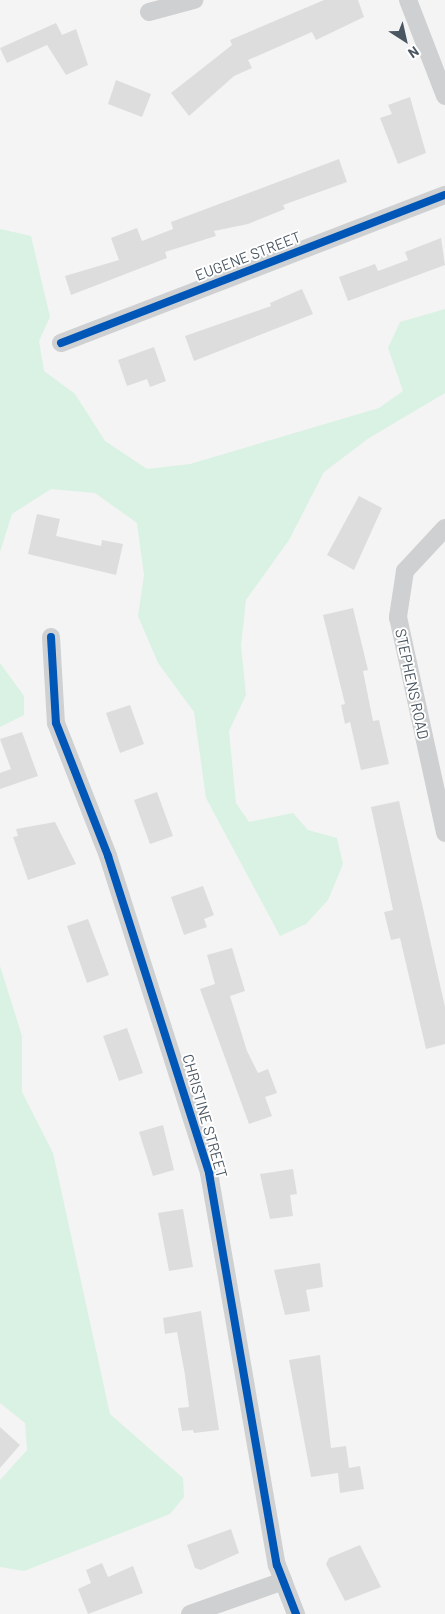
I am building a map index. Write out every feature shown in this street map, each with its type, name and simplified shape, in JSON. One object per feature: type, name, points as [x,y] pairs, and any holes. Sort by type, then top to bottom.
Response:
[{"type":"street","points":[[149,12],[194,0]]},
{"type":"street","points":[[408,0],[445,96]]},
{"type":"street","name":"EUGENE STREET","points":[[61,343],[445,195]]},
{"type":"street","name":"STEPHENS ROAD","points":[[445,528],[405,571],[398,617],[445,833]]},
{"type":"street","name":"CHRISTINE STREET","points":[[51,637],[56,723],[108,856],[209,1173],[260,1481],[283,1581],[296,1614]]},
{"type":"street","points":[[190,1614],[283,1581]]},
{"type":"green space","points":[[0,229],[31,236],[50,317],[39,341],[44,371],[75,394],[105,441],[147,469],[190,464],[379,408],[403,391],[388,348],[400,322],[445,309],[445,393],[369,438],[324,472],[289,540],[246,600],[241,645],[246,695],[229,731],[236,803],[249,822],[293,813],[308,830],[337,838],[343,864],[328,900],[306,924],[280,936],[206,798],[194,712],[158,663],[138,616],[144,575],[137,523],[95,493],[51,489],[12,514],[0,552]]},
{"type":"green space","points":[[0,663],[24,696],[24,715],[0,727]]},
{"type":"green space","points":[[0,966],[22,1036],[22,1092],[53,1153],[110,1414],[183,1478],[184,1497],[170,1514],[24,1571],[0,1567],[0,1480],[27,1450],[25,1423],[0,1403]]},
{"type":"building","points":[[324,0],[358,0],[364,17],[316,40],[312,32],[248,60],[252,68],[234,76],[189,116],[171,93],[232,45],[230,40]]},
{"type":"building","points":[[56,23],[62,35],[76,29],[88,65],[66,75],[47,45],[7,63],[0,48]]},
{"type":"building","points":[[116,80],[151,94],[142,117],[108,104]]},
{"type":"building","points":[[410,97],[426,153],[398,164],[380,118],[392,114],[388,105]]},
{"type":"building","points":[[339,159],[347,182],[283,205],[285,209],[248,224],[214,231],[216,236],[165,252],[167,258],[71,295],[65,276],[119,260],[111,238],[137,228],[142,241],[173,229],[171,222]]},
{"type":"building","points":[[441,238],[445,265],[348,301],[339,277],[375,264],[378,271],[408,260],[405,252]]},
{"type":"building","points":[[302,289],[313,314],[194,361],[185,336],[271,306],[270,303]]},
{"type":"building","points":[[154,347],[166,381],[150,387],[147,379],[127,386],[118,360]]},
{"type":"building","points":[[359,496],[382,508],[354,570],[327,555]]},
{"type":"building","points":[[37,514],[60,519],[56,536],[101,546],[102,540],[123,544],[116,575],[28,554]]},
{"type":"building","points":[[353,608],[368,670],[363,671],[373,721],[379,720],[389,764],[361,770],[350,722],[345,724],[341,705],[345,704],[323,615]]},
{"type":"building","points":[[130,705],[144,744],[120,753],[106,713]]},
{"type":"building","points":[[22,732],[38,776],[0,789],[0,773],[11,769],[0,739]]},
{"type":"building","points":[[157,792],[173,836],[150,844],[134,800]]},
{"type":"building","points":[[399,801],[445,1007],[445,1044],[426,1049],[400,938],[391,940],[384,912],[393,910],[371,807]]},
{"type":"building","points":[[55,822],[76,864],[28,880],[13,837],[18,836],[16,829]]},
{"type":"building","points":[[203,886],[214,915],[204,919],[207,927],[184,935],[171,897]]},
{"type":"building","points":[[88,919],[109,975],[87,983],[67,926]]},
{"type":"building","points":[[232,948],[245,991],[230,996],[247,1051],[258,1073],[268,1069],[277,1093],[265,1097],[272,1116],[249,1124],[200,989],[215,984],[207,955]]},
{"type":"building","points":[[127,1028],[143,1073],[119,1081],[103,1036]]},
{"type":"building","points":[[163,1125],[174,1170],[153,1176],[139,1132]]},
{"type":"building","points":[[293,1169],[297,1194],[290,1195],[293,1216],[270,1219],[260,1174]]},
{"type":"building","points":[[183,1209],[193,1267],[169,1271],[158,1213]]},
{"type":"building","points":[[320,1263],[323,1287],[306,1290],[310,1311],[285,1315],[274,1270]]},
{"type":"building","points":[[201,1311],[219,1430],[194,1433],[193,1430],[182,1431],[178,1408],[189,1407],[185,1375],[177,1332],[165,1334],[163,1318]]},
{"type":"building","points":[[320,1355],[331,1448],[346,1446],[349,1468],[360,1466],[364,1489],[340,1493],[338,1473],[311,1477],[289,1360]]},
{"type":"building","points":[[0,1427],[20,1445],[0,1468]]},
{"type":"building","points":[[231,1529],[239,1553],[201,1570],[195,1568],[187,1545]]},
{"type":"building","points":[[360,1545],[381,1587],[345,1601],[326,1564],[329,1558]]},
{"type":"building","points":[[102,1563],[108,1577],[133,1566],[143,1593],[88,1614],[78,1589],[91,1583],[86,1570]]},
{"type":"cycle path","points":[[61,343],[445,195]]},
{"type":"cycle path","points":[[51,637],[56,723],[108,856],[209,1173],[277,1565],[296,1614]]}]
